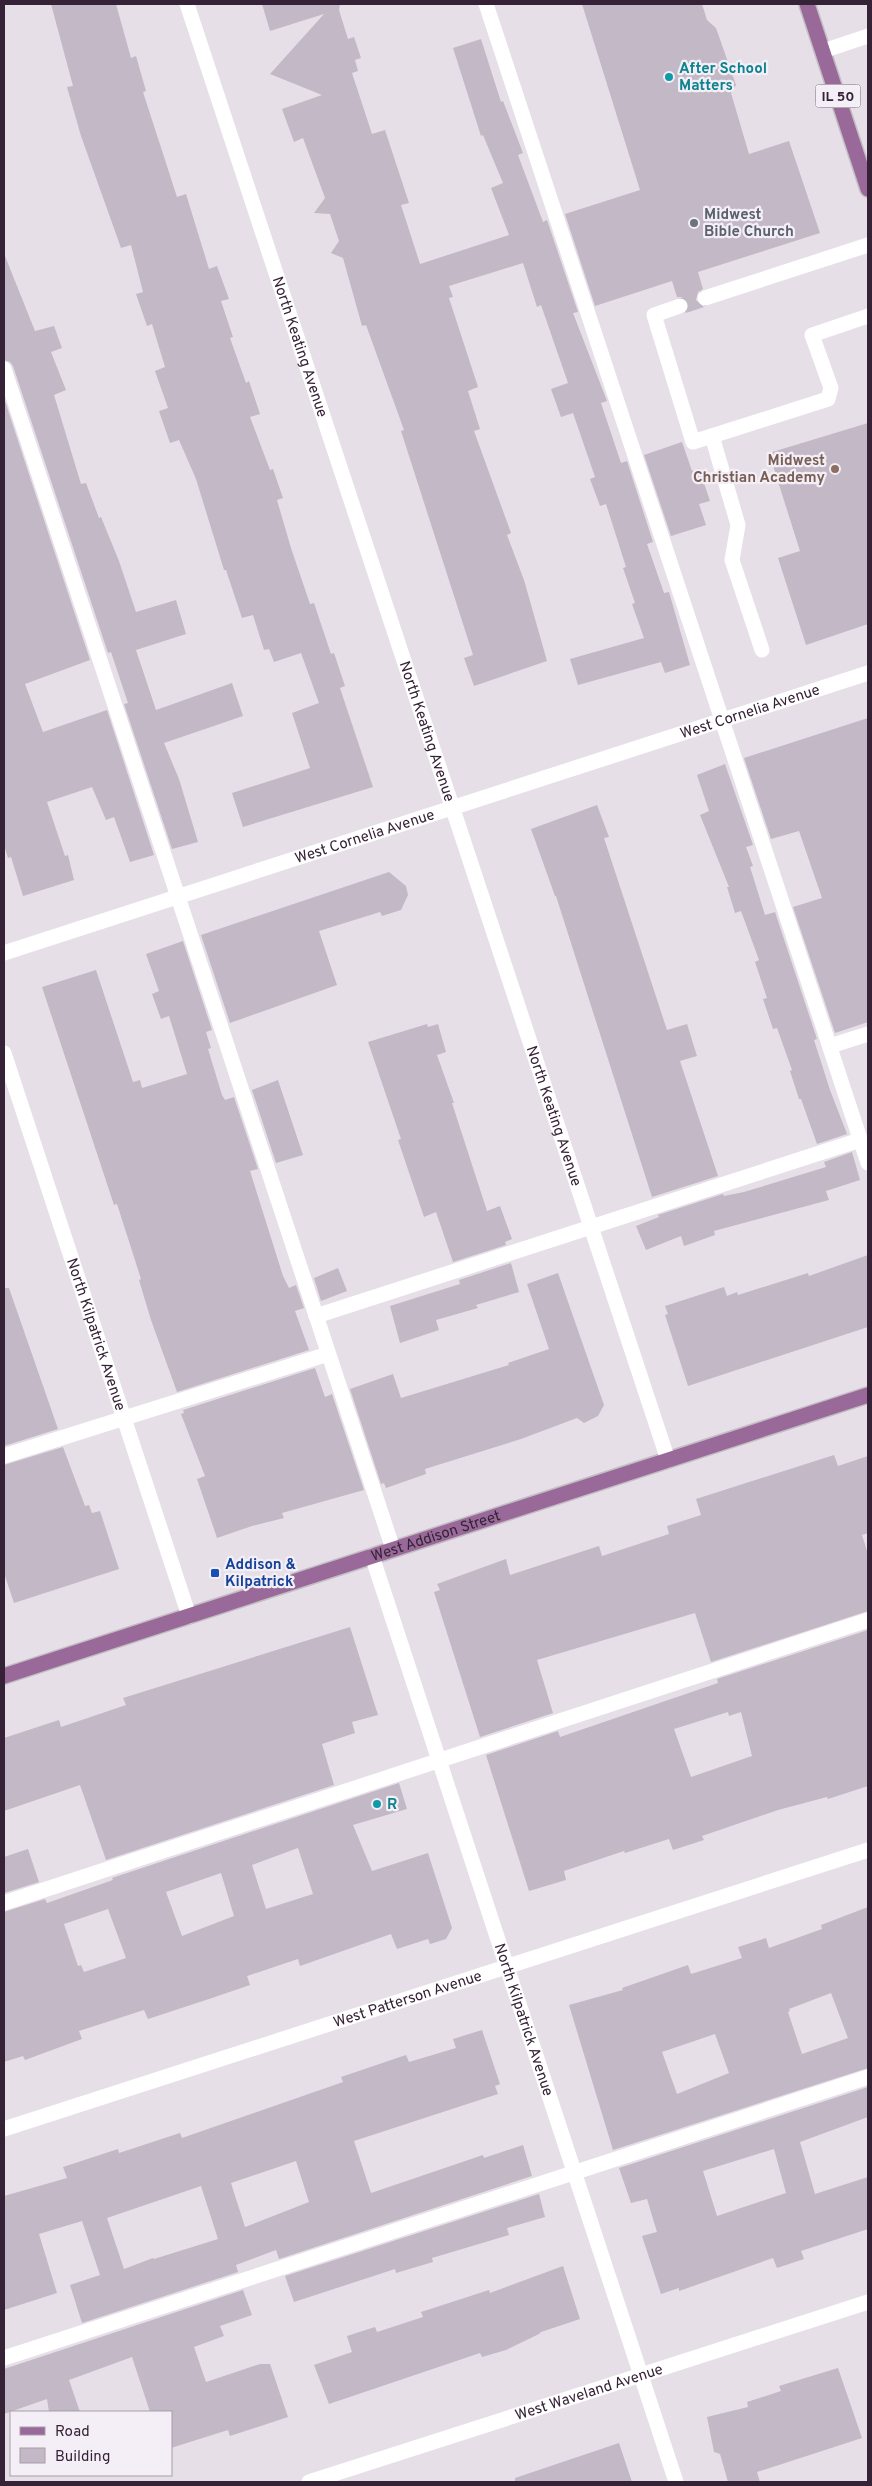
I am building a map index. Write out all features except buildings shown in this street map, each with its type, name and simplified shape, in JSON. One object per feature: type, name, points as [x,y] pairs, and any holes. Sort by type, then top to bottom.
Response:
[{"type":"main road","name":"IL 50","points":[[807,4],[868,189]]},
{"type":"main road","name":"West Addison Street","points":[[4,1676],[868,1395]]},
{"type":"street","name":"North Keating Avenue","points":[[187,4],[668,1460]]},
{"type":"street","points":[[486,4],[868,1163]]},
{"type":"street","points":[[823,51],[868,36]]},
{"type":"street","points":[[705,298],[868,245]]},
{"type":"street","points":[[680,306],[654,315],[693,442],[828,399],[831,388],[812,335],[868,316]]},
{"type":"street","points":[[4,369],[393,1550]]},
{"type":"street","points":[[712,436],[738,525],[732,560],[762,650]]},
{"type":"street","name":"West Cornelia Avenue","points":[[4,953],[868,673]]},
{"type":"street","points":[[830,1046],[868,1034]]},
{"type":"street","name":"North Kilpatrick Avenue","points":[[4,1053],[189,1616]]},
{"type":"street","points":[[316,1316],[860,1140]]},
{"type":"street","points":[[4,1456],[328,1354]]},
{"type":"street","name":"North Kilpatrick Avenue","points":[[372,1556],[676,2482]]},
{"type":"street","points":[[4,1904],[868,1620]]},
{"type":"street","name":"West Patterson Avenue","points":[[4,2129],[868,1850]]},
{"type":"street","points":[[4,2358],[868,2077]]},
{"type":"street","name":"West Waveland Avenue","points":[[309,2482],[868,2302]]},
{"type":"tunnel","points":[[680,306],[705,298]]},
{"type":"place","name":"After School Matters","points":[[669,77]]},
{"type":"place","name":"Midwest Bible Church","points":[[694,223]]},
{"type":"place","name":"Midwest Christian Academy","points":[[835,469]]},
{"type":"place","name":"Addison & Kilpatrick","points":[[215,1573]]},
{"type":"place","name":"R","points":[[377,1804]]}]
